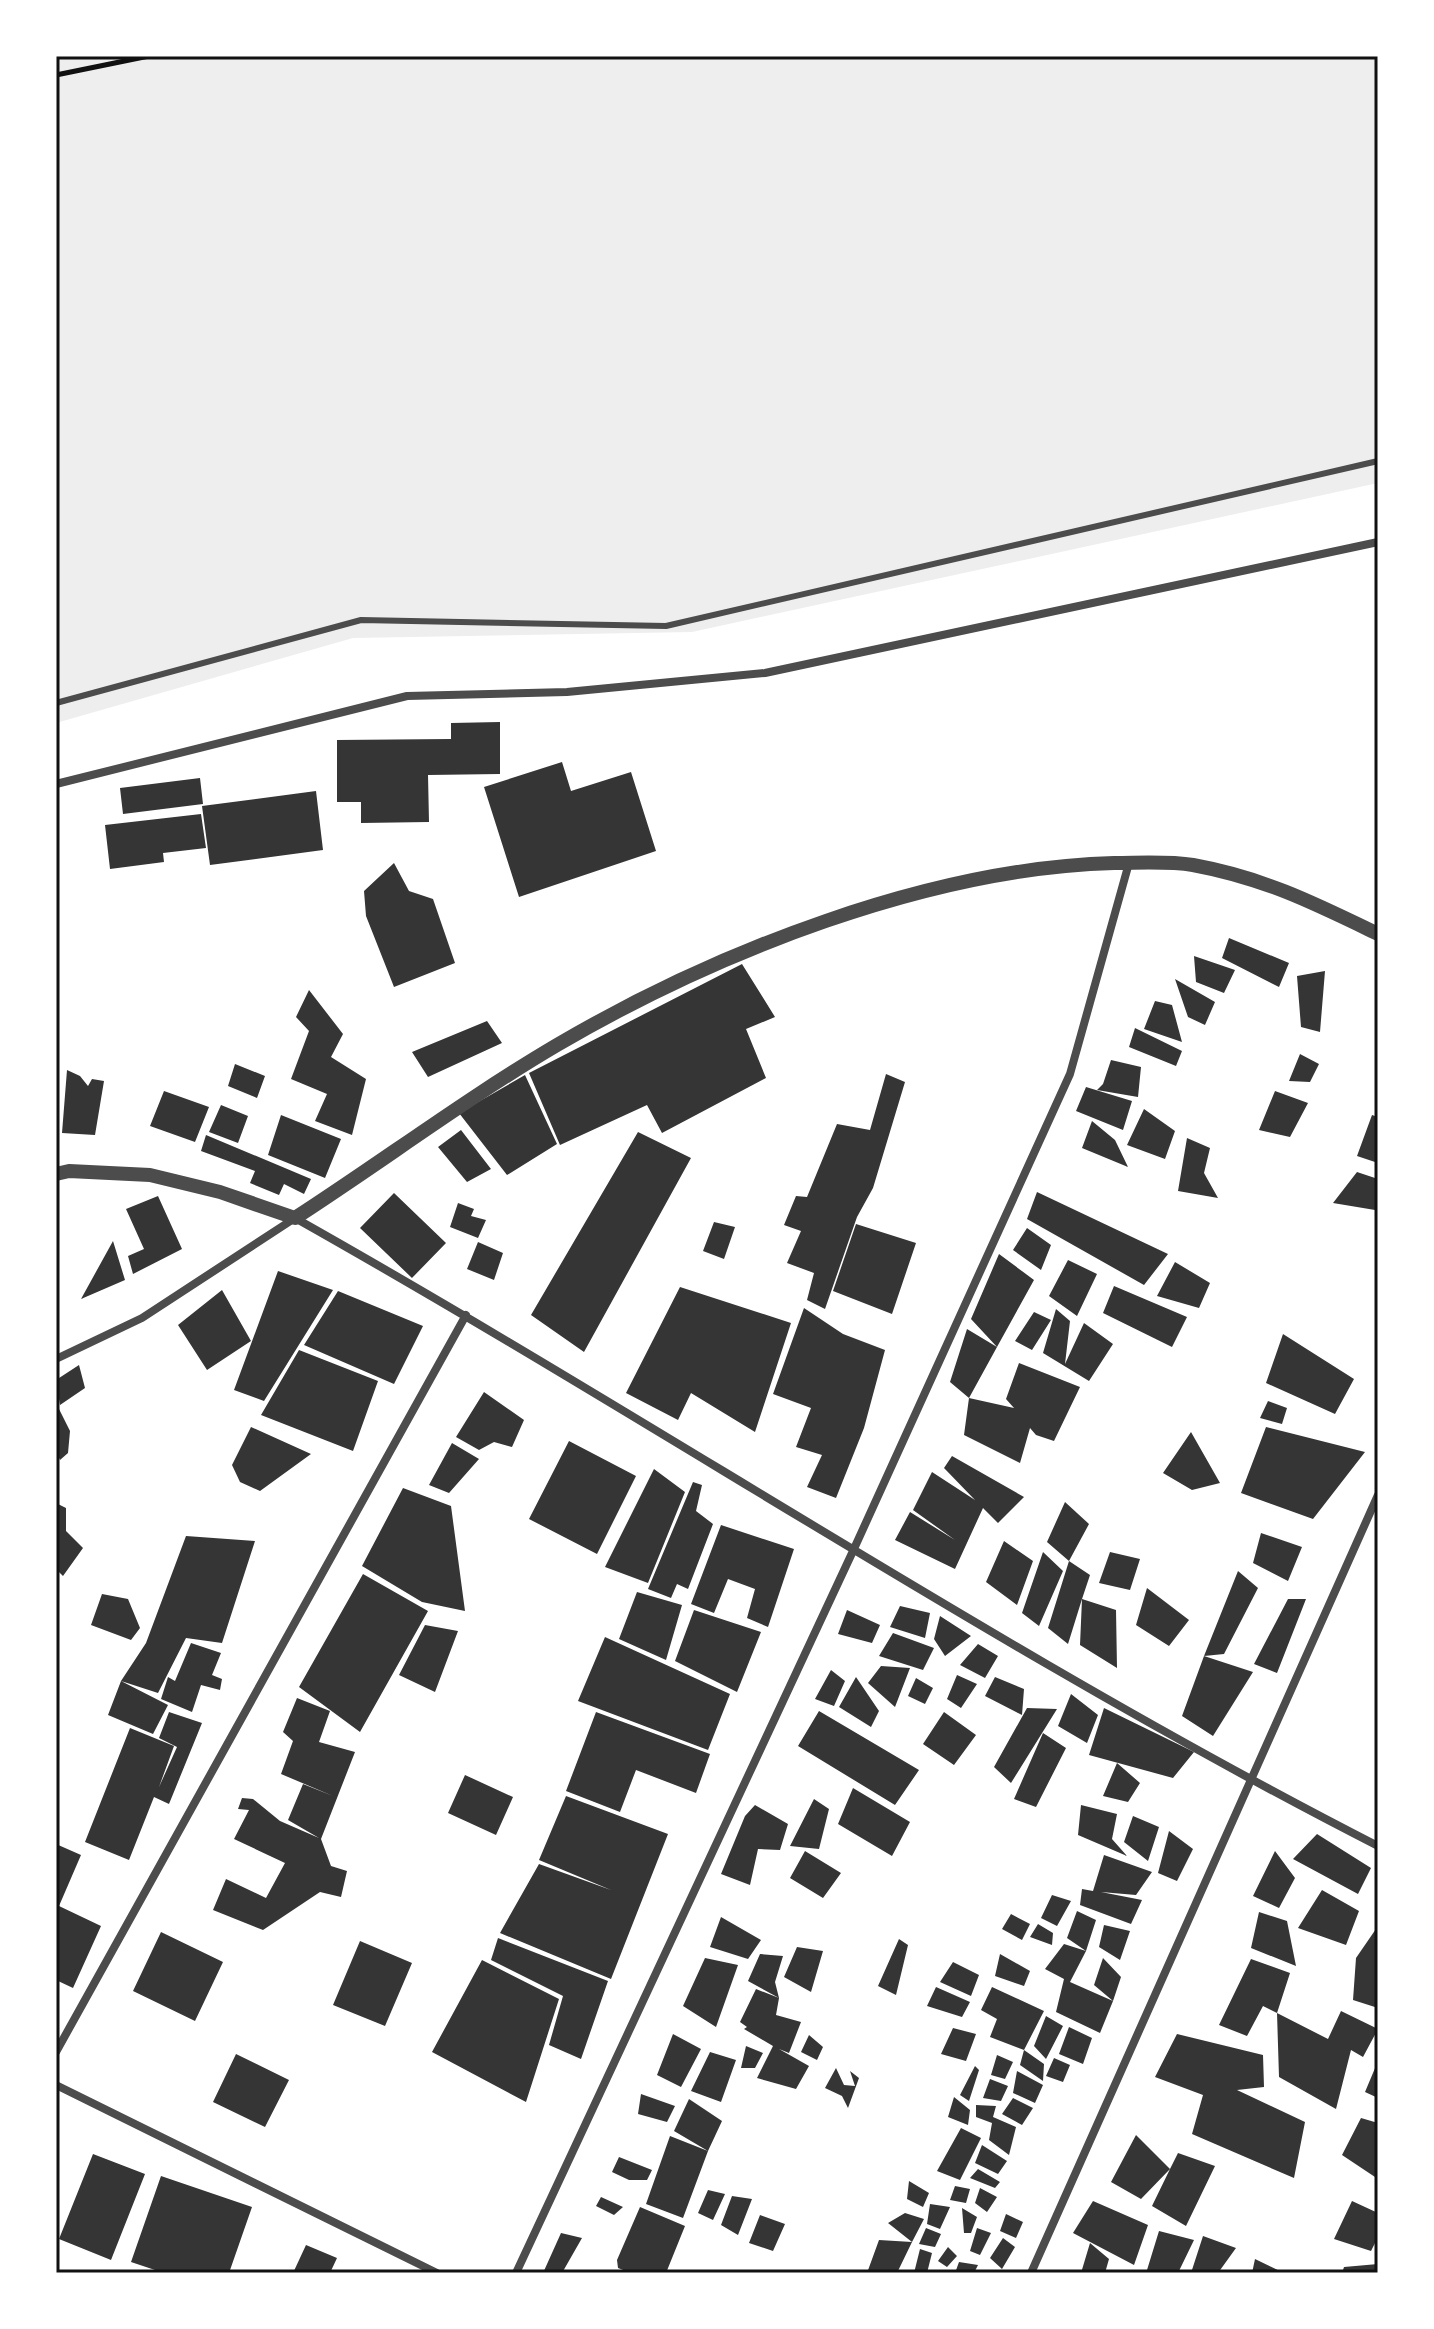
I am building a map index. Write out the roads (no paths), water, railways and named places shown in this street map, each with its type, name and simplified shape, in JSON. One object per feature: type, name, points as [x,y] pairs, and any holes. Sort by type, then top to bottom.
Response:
[{"type":"street","points":[[56,784],[407,696],[567,692],[765,673],[1378,542]]},
{"type":"street","points":[[516,2273],[853,1551],[1070,1074],[1129,863]]},
{"type":"street","points":[[56,1359],[142,1318],[557,1045],[698,973],[831,920],[962,881],[1058,865],[1190,864],[1277,885],[1378,934]]},
{"type":"street","points":[[56,1174],[69,1171],[150,1175],[220,1192],[295,1218],[466,1315],[853,1551],[1250,1781],[1378,1846]]},
{"type":"street","points":[[56,2052],[466,1315]]},
{"type":"street","points":[[1031,2273],[1378,1495]]},
{"type":"street","points":[[56,2085],[437,2273]]},
{"type":"lane","points":[[56,703],[361,620],[666,626],[1378,461]]}]
